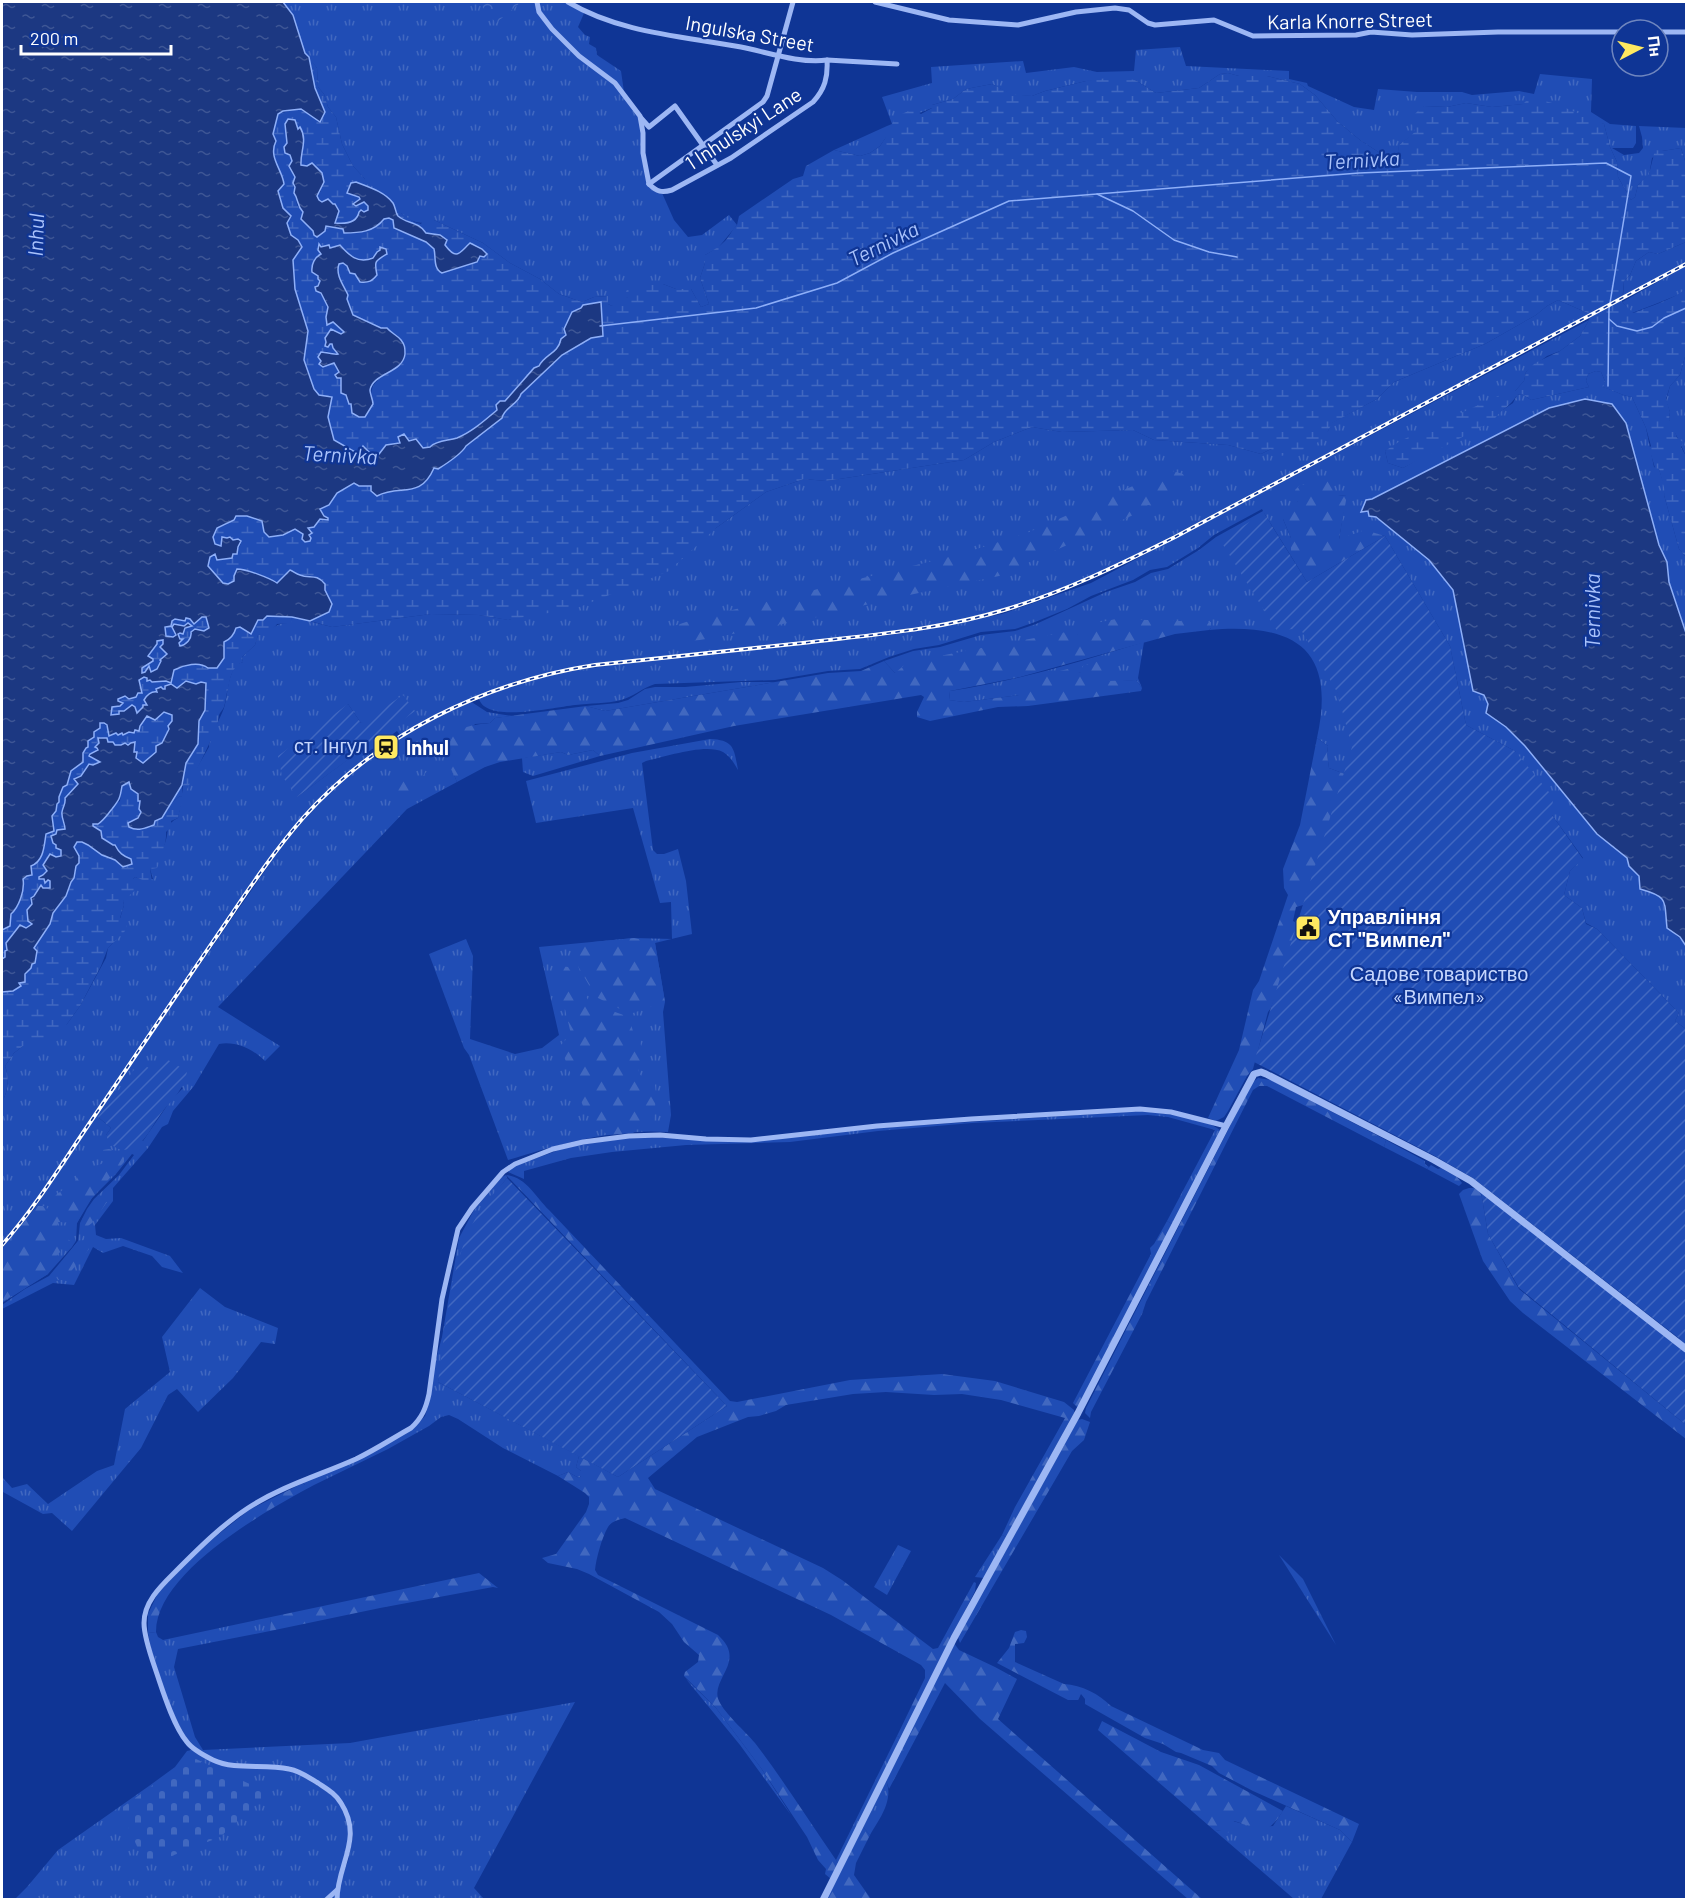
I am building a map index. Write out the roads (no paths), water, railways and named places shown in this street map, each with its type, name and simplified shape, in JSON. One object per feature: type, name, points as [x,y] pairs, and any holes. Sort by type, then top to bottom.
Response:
[{"type":"street","points":[[537,2],[539,12],[552,28],[579,56],[615,83],[649,127],[675,106],[717,165]]},
{"type":"street","name":"Ingulska Street","points":[[568,2],[616,24],[659,33],[820,61],[897,63]]},
{"type":"street","points":[[640,116],[643,153],[649,184],[766,99],[793,2]]},
{"type":"street","name":"Karla Knorre Street","points":[[875,2],[949,20],[1018,25],[1076,12],[1115,8],[1129,10],[1155,25],[1214,20],[1253,36],[1356,35],[1371,32],[1412,35],[1610,32]]},
{"type":"street","points":[[1670,32],[1686,32]]},
{"type":"street","name":"1 Inhulskyi Lane","points":[[649,184],[654,190],[663,193],[672,190],[730,158],[813,102],[825,84],[827,60]]},
{"type":"street","points":[[823,1899],[954,1638],[1078,1413],[1226,1126],[1252,1077],[1257,1073],[1266,1074],[1471,1181],[1686,1349]]},
{"type":"street","points":[[337,1899],[337,1890],[350,1848],[351,1837],[346,1812],[340,1801],[327,1789],[298,1772],[276,1767],[223,1764],[212,1760],[187,1743],[169,1707],[157,1671],[144,1624],[146,1614],[156,1591],[199,1548],[247,1509],[270,1495],[357,1458],[418,1422],[426,1407],[442,1299],[458,1228],[503,1172],[520,1162],[569,1144],[629,1136],[660,1135],[751,1140],[912,1124],[1140,1109],[1171,1112],[1226,1126]]},
{"type":"street","points":[[326,1899],[337,1890]]},
{"type":"water","points":[[2,2],[283,2],[293,15],[305,53],[309,57],[315,88],[325,112],[320,122],[301,109],[283,111],[278,114],[273,134],[276,141],[274,158],[284,184],[278,191],[283,208],[291,216],[287,223],[291,235],[302,247],[293,260],[295,289],[308,331],[304,360],[314,389],[319,395],[332,397],[328,417],[334,440],[355,452],[360,452],[363,446],[373,456],[379,454],[386,445],[400,443],[398,437],[404,434],[409,441],[416,439],[423,448],[457,438],[473,429],[497,410],[496,405],[500,401],[505,401],[534,368],[554,351],[566,335],[564,329],[572,312],[583,305],[601,302],[603,336],[591,338],[562,355],[521,394],[517,401],[505,411],[502,418],[449,461],[438,469],[434,468],[423,484],[409,490],[377,496],[371,491],[371,486],[359,486],[354,483],[337,493],[329,505],[320,509],[328,520],[320,519],[314,527],[308,528],[312,533],[309,535],[310,541],[305,542],[302,539],[303,534],[295,529],[283,535],[269,537],[264,532],[262,521],[247,516],[236,516],[234,520],[217,528],[213,537],[215,544],[221,546],[222,537],[241,541],[237,554],[233,554],[232,558],[217,560],[215,554],[210,557],[208,566],[223,583],[228,584],[234,581],[237,569],[258,574],[277,583],[290,570],[319,579],[325,584],[325,590],[332,604],[329,612],[310,621],[292,617],[267,616],[263,620],[258,620],[251,634],[240,627],[236,628],[229,640],[224,642],[224,658],[217,668],[191,664],[174,670],[171,683],[147,681],[144,677],[139,680],[142,693],[129,699],[125,696],[118,699],[123,703],[112,707],[111,715],[119,714],[119,711],[124,711],[132,705],[137,713],[143,705],[147,705],[144,700],[146,696],[157,692],[156,689],[161,687],[165,689],[165,686],[171,684],[177,688],[186,681],[196,684],[206,683],[205,710],[199,721],[198,744],[186,763],[182,785],[162,818],[155,821],[154,825],[138,829],[129,827],[128,823],[138,818],[141,812],[138,794],[131,789],[129,782],[122,786],[116,803],[102,821],[93,826],[101,831],[102,838],[115,845],[122,854],[131,859],[132,864],[123,867],[88,845],[77,842],[74,847],[79,856],[79,863],[76,866],[74,878],[66,896],[53,913],[50,924],[34,948],[37,951],[35,963],[25,974],[25,982],[19,983],[21,986],[13,991],[2,992],[2,959],[7,950],[6,943],[20,925],[26,928],[32,924],[28,921],[27,910],[32,904],[31,898],[41,885],[43,888],[50,888],[50,881],[45,883],[44,879],[39,879],[39,877],[47,871],[43,865],[50,854],[56,857],[61,856],[61,850],[56,848],[51,836],[56,834],[57,830],[65,829],[62,812],[65,798],[78,784],[74,779],[81,776],[89,764],[100,762],[89,756],[98,750],[95,747],[99,743],[98,738],[107,738],[108,742],[113,742],[115,745],[125,743],[128,745],[135,742],[136,758],[143,763],[156,752],[156,746],[162,743],[172,721],[172,715],[164,712],[155,720],[147,716],[139,731],[135,730],[134,733],[129,732],[123,735],[116,733],[109,736],[107,725],[100,723],[100,728],[94,732],[94,737],[88,741],[88,747],[83,753],[83,762],[71,771],[67,785],[63,787],[56,811],[52,816],[54,831],[46,834],[41,857],[31,866],[32,875],[23,879],[22,893],[17,907],[11,914],[10,926],[2,930]],"holes":[[[202,617],[206,617],[209,628],[204,631],[195,629],[191,632],[190,639],[184,644],[180,646],[179,643],[183,639],[180,639],[178,634],[183,634],[185,628],[192,626],[188,623],[184,626],[174,624],[172,627],[176,635],[166,636],[165,627],[171,626],[175,619],[185,621],[186,618],[190,619],[194,624]],[[163,640],[160,647],[167,654],[160,660],[157,669],[151,672],[149,666],[142,673],[142,668],[153,661],[148,656],[157,641]]]},
{"type":"water","points":[[288,119],[295,120],[298,129],[300,127],[302,132],[304,141],[301,165],[307,166],[312,163],[322,173],[324,182],[317,196],[322,202],[328,199],[335,204],[339,211],[335,223],[350,222],[358,216],[361,210],[364,212],[368,210],[364,202],[356,206],[353,204],[360,199],[359,197],[347,193],[351,183],[356,182],[386,196],[393,203],[401,219],[420,226],[426,233],[440,235],[447,240],[445,245],[452,253],[458,254],[470,243],[487,254],[484,257],[480,256],[477,262],[442,273],[436,266],[434,249],[426,242],[394,228],[393,220],[389,218],[366,231],[344,233],[343,229],[326,226],[325,231],[317,237],[314,235],[301,219],[303,212],[294,193],[295,177],[289,166],[292,161],[290,155],[285,153],[284,147],[287,143],[285,124]]},
{"type":"water","points":[[319,244],[321,247],[329,245],[330,248],[340,245],[350,255],[362,260],[373,258],[380,247],[386,249],[387,254],[376,262],[377,275],[370,281],[360,282],[343,263],[339,264],[338,268],[353,315],[381,328],[387,328],[399,338],[404,347],[405,354],[399,365],[372,384],[370,390],[373,404],[365,417],[352,413],[351,404],[346,395],[341,393],[341,378],[335,375],[339,372],[334,363],[323,367],[319,364],[321,361],[318,357],[321,352],[338,354],[332,344],[325,346],[325,338],[331,329],[341,334],[344,332],[333,322],[327,325],[328,307],[321,293],[316,291],[315,287],[320,281],[312,269],[314,261],[321,254],[318,250]]},
{"type":"water","points":[[1585,399],[1612,404],[1626,423],[1659,545],[1667,562],[1669,582],[1686,633],[1686,946],[1680,937],[1667,928],[1665,905],[1660,897],[1640,889],[1639,876],[1629,866],[1627,858],[1597,834],[1525,746],[1506,727],[1486,713],[1488,704],[1484,695],[1473,691],[1453,590],[1429,560],[1376,517],[1369,516],[1368,511],[1361,512],[1366,500],[1372,499],[1549,408]]},
{"type":"waterway","name":"Ternivka","points":[[600,326],[756,308],[837,283],[893,253],[1009,201],[1359,173],[1606,163],[1631,176],[1609,309],[1608,386]]},
{"type":"waterway","points":[[1097,194],[1133,211],[1174,240],[1209,252],[1237,257]]},
{"type":"waterway","points":[[1609,319],[1617,326],[1637,331],[1652,327],[1664,318],[1686,308]]},
{"type":"railway","points":[[2,1245],[47,1186],[279,848],[303,818],[333,788],[399,737],[436,716],[474,699],[514,684],[554,673],[595,665],[930,627],[979,617],[1048,595],[1112,568],[1175,537],[1686,264]]},
{"type":"place","name":"Inhul","points":[[386,747]]},
{"type":"place","name":"Управління СТ \"Вимпел\"","points":[[1308,928]]},
{"type":"park label","name":"ст. Інгул","points":[[331,745]]},
{"type":"park label","name":"Садове товариство «Вимпел»","points":[[1439,984]]}]
